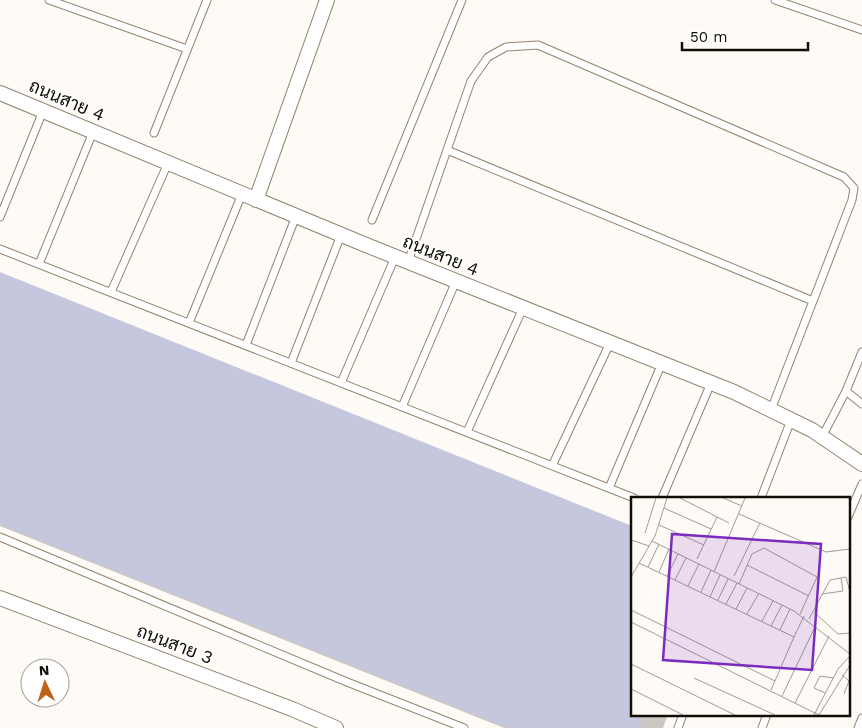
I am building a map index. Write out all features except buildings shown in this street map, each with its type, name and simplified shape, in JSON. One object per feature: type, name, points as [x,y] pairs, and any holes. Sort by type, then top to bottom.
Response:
[{"type":"street","points":[[256,200],[327,0]]},
{"type":"street","name":"ถนนสาย 4","points":[[0,93],[341,235],[712,383],[771,410],[822,437],[862,464]]},
{"type":"street","name":"ถนนสาย 3","points":[[0,598],[292,709],[336,728]]},
{"type":"lane","points":[[49,0],[188,49]]},
{"type":"lane","points":[[154,133],[207,0]]},
{"type":"lane","points":[[372,220],[462,0]]},
{"type":"lane","points":[[775,0],[862,30]]},
{"type":"lane","points":[[341,383],[401,259],[447,150],[471,81],[488,57],[506,47],[538,45],[844,177],[854,188],[852,200],[771,410]]},
{"type":"lane","points":[[0,217],[43,110]]},
{"type":"lane","points":[[39,264],[94,132]]},
{"type":"lane","points":[[447,150],[813,301]]},
{"type":"lane","points":[[111,292],[168,163]]},
{"type":"lane","points":[[189,323],[242,194]]},
{"type":"lane","points":[[246,345],[296,216]]},
{"type":"lane","points":[[291,363],[341,235]]},
{"type":"lane","points":[[0,249],[632,497]]},
{"type":"lane","points":[[402,407],[456,281]]},
{"type":"lane","points":[[467,432],[523,308]]},
{"type":"lane","points":[[552,466],[610,343]]},
{"type":"lane","points":[[822,437],[846,391],[862,352]]},
{"type":"lane","points":[[609,488],[662,363]]},
{"type":"lane","points":[[662,497],[712,383]]},
{"type":"lane","points":[[846,391],[862,404]]},
{"type":"lane","points":[[761,497],[790,420]]},
{"type":"lane","points":[[850,512],[862,484]]},
{"type":"lane","points":[[0,537],[347,682],[464,728]]},
{"type":"lane","points":[[762,728],[766,716]]},
{"type":"lane","points":[[858,728],[862,718]]}]
